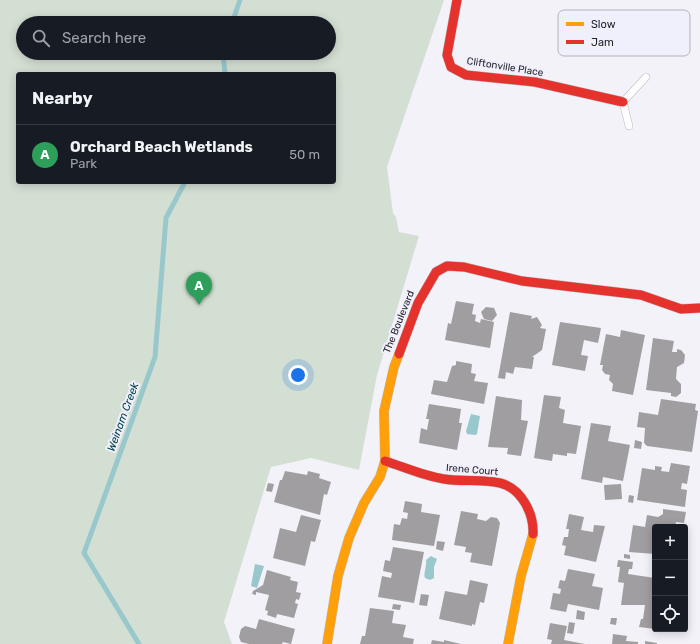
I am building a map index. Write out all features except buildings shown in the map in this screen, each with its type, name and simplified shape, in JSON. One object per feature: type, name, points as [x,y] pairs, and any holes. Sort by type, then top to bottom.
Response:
[{"type":"street","name":"Cliftonville Place","points":[[457,0],[447,55],[450,67],[466,75],[535,82],[623,102]]},
{"type":"street","name":"The Boulevard","points":[[327,644],[338,576],[349,538],[364,503],[380,477],[385,461],[384,411],[394,367],[418,303],[426,286],[439,269],[447,266],[464,266],[522,281],[619,291],[641,295],[672,307],[700,309]]},
{"type":"street","name":"Irene Court","points":[[385,461],[430,476],[500,483],[514,489],[525,502],[531,515],[533,532],[521,576],[508,644]]},
{"type":"lane","points":[[629,126],[623,102],[646,76]]},
{"type":"shaded area","points":[[0,0],[444,0],[387,167],[393,213],[396,217],[399,232],[419,236],[377,375],[359,470],[311,458],[271,467],[224,622],[232,644],[0,644]]},
{"type":"water","points":[[471,414],[480,416],[477,434],[475,435],[467,434],[466,431]]},
{"type":"water","points":[[431,556],[437,559],[434,567],[434,578],[430,580],[425,578],[424,574],[426,560]]},
{"type":"water","points":[[255,564],[264,566],[257,588],[251,586]]},
{"type":"waterway","name":"Weinam Creek","points":[[234,16],[240,0]]},
{"type":"waterway","name":"Weinam Creek","points":[[224,60],[225,72]]},
{"type":"waterway","name":"Weinam Creek","points":[[139,644],[84,553],[155,357],[166,218],[184,184]]},
{"type":"traffic: slow","points":[[327,644],[338,576],[349,538],[364,503],[380,477],[385,461],[384,411],[394,367],[399,354]]},
{"type":"traffic: slow","points":[[508,644],[521,576],[533,534]]},
{"type":"traffic: jam","points":[[457,0],[447,55],[451,67],[466,75],[535,82],[623,102]]},
{"type":"traffic: jam","points":[[399,354],[418,303],[436,272],[447,266],[464,267],[522,281],[641,295],[681,309],[700,308]]},
{"type":"traffic: jam","points":[[385,461],[437,478],[493,482],[507,486],[514,490],[525,502],[529,510],[533,526],[533,534]]},
{"type":"place","name":"Orchard Beach Wetlands","points":[[199,305]]}]
